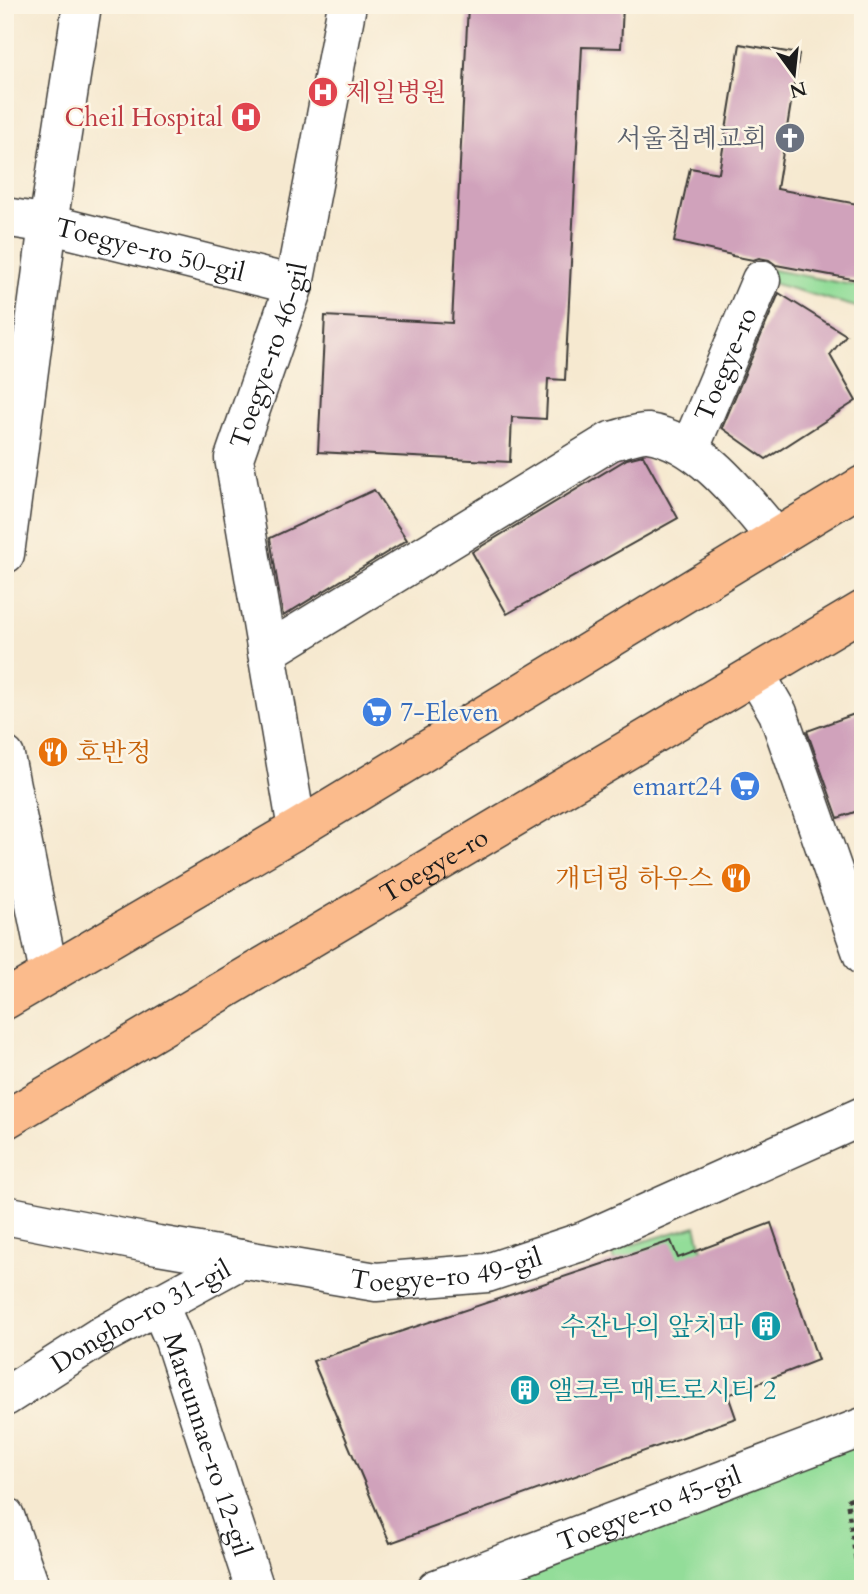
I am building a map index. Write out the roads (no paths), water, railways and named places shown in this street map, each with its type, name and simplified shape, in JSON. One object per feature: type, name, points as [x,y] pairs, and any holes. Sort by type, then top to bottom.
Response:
[{"type":"main road","points":[[5,1000],[297,829],[863,485]]},
{"type":"main road","name":"Toegye-ro","points":[[5,1120],[863,610]]},
{"type":"street","points":[[5,554],[48,223],[82,5]]},
{"type":"street","name":"Toegye-ro 46-gil","points":[[297,829],[234,458],[294,285],[347,5]]},
{"type":"street","name":"Toegye-ro 50-gil","points":[[5,217],[48,223],[294,285]]},
{"type":"street","name":"Toegye-ro","points":[[690,448],[761,280]]},
{"type":"street","name":"Toegye-ro","points":[[267,652],[611,441],[647,433],[690,448],[738,493],[776,539]]},
{"type":"street","points":[[756,676],[778,713],[863,956]]},
{"type":"street","points":[[5,756],[49,974]]},
{"type":"street","name":"Toegye-ro 49-gil","points":[[5,1215],[376,1282],[487,1273],[584,1241],[863,1116]]},
{"type":"street","name":"Dongho-ro 31-gil","points":[[5,1397],[99,1337],[242,1259]]},
{"type":"street","name":"Mareunnae-ro 12-gil","points":[[159,1303],[174,1340],[255,1589]]},
{"type":"street","name":"Toegye-ro 45-gil","points":[[436,1589],[863,1427]]},
{"type":"street","points":[[5,1516],[32,1589]]},
{"type":"place","name":"제일병원","points":[[323,92]]},
{"type":"place","name":"Cheil Hospital","points":[[246,117]]},
{"type":"place","name":"서울침례교회","points":[[790,138]]},
{"type":"place","name":"7-Eleven","points":[[377,712]]},
{"type":"place","name":"호반정","points":[[53,752]]},
{"type":"place","name":"emart24","points":[[745,786]]},
{"type":"place","name":"개더링 하우스","points":[[736,878]]},
{"type":"place","name":"수잔나의 앞치마","points":[[766,1326]]},
{"type":"place","name":"앨크루 매트로시티 2","points":[[525,1390]]}]
